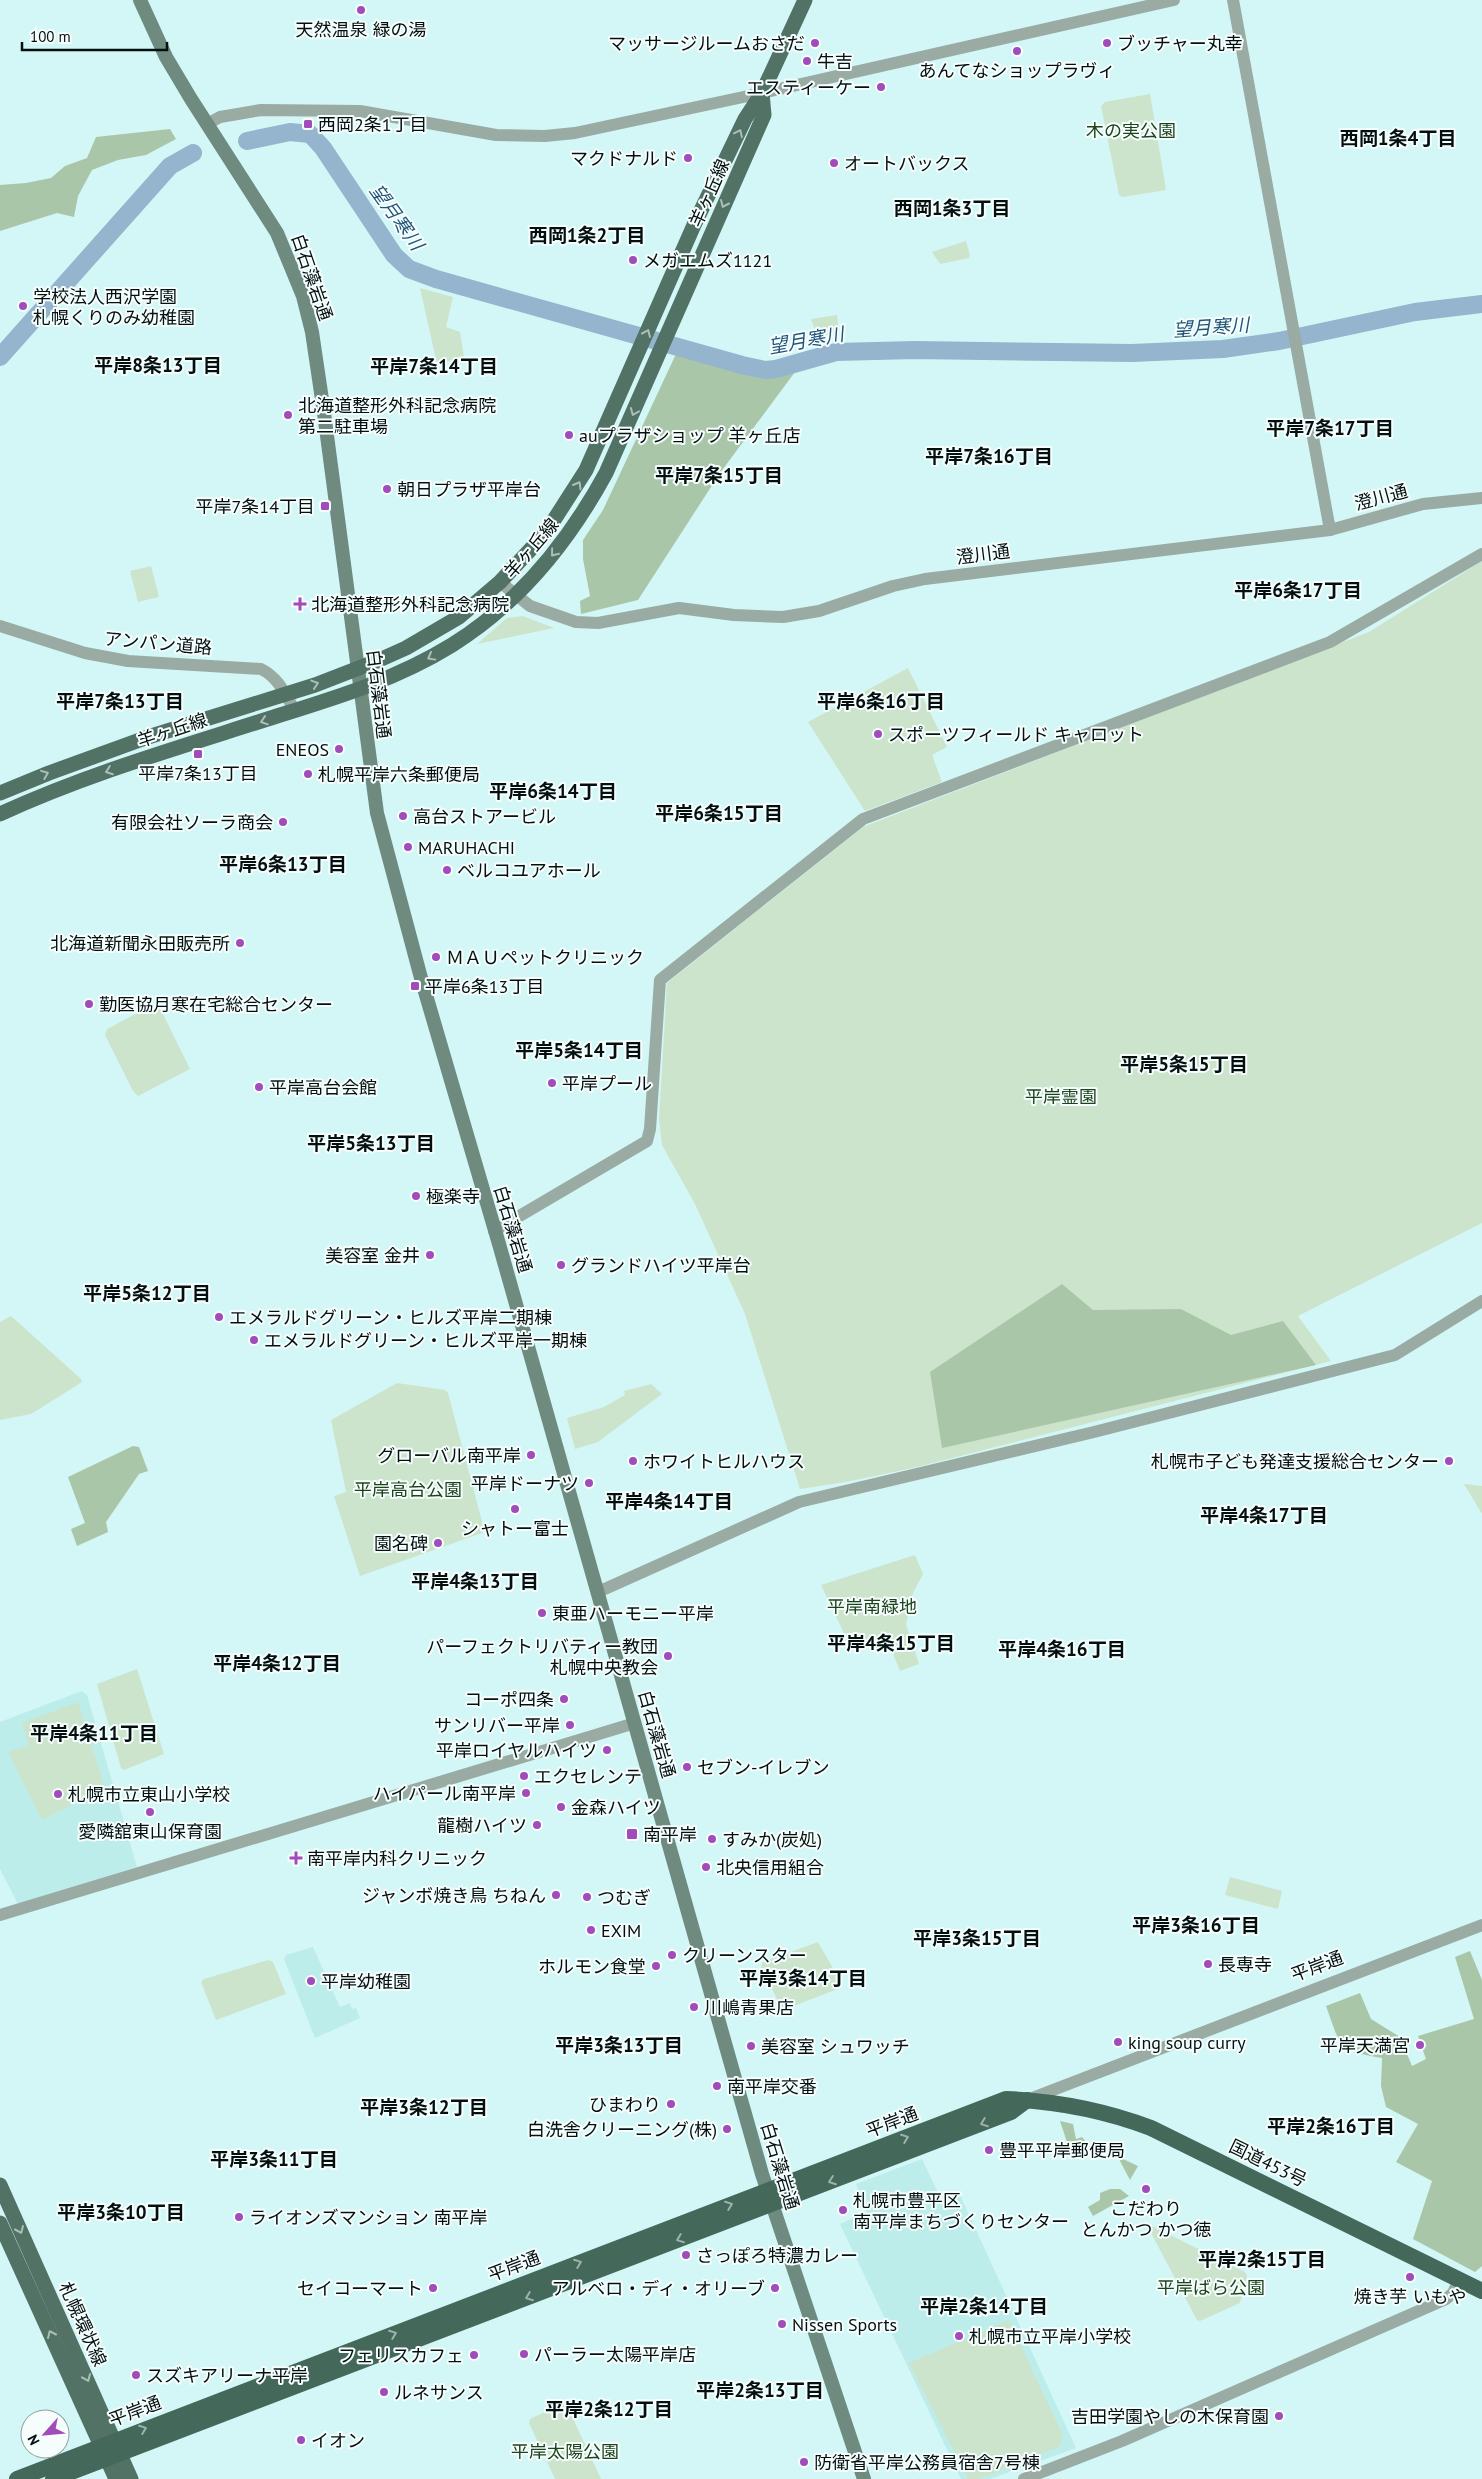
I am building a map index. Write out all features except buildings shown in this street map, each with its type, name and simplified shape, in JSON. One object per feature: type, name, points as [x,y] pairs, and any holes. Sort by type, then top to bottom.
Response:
[{"type":"highway","name":"平岸通","points":[[16,2479],[110,2450],[769,2197],[1006,2099],[1027,2100]]},
{"type":"highway","name":"国道453号","points":[[1027,2100],[1107,2115],[1151,2128],[1482,2291]]},
{"type":"highway","name":"平岸通","points":[[53,2479],[110,2450]]},
{"type":"main road","name":"白石藻岩通","points":[[140,0],[166,57],[277,233],[303,296],[312,332],[324,413],[377,813],[423,987],[598,1592],[769,2197],[864,2479]]},
{"type":"main road","name":"羊ヶ丘線","points":[[0,793],[148,737],[357,670],[406,648],[433,632],[471,608],[500,582],[545,534],[575,489],[597,448],[660,304],[745,119],[762,93],[805,0]]},
{"type":"main road","name":"羊ヶ丘線","points":[[0,814],[57,789],[128,764],[360,690],[400,674],[453,645],[516,594],[556,550],[593,498],[622,438],[764,115],[762,93]]},
{"type":"main road","name":"札幌環状線","points":[[0,2186],[110,2450],[116,2479]]},
{"type":"main road","name":"札幌環状線","points":[[0,2222],[110,2450],[131,2479]]},
{"type":"street","points":[[207,124],[220,117],[261,110],[360,111],[496,135],[545,136],[575,133],[1174,0]]},
{"type":"street","points":[[1233,0],[1330,530]]},
{"type":"street","name":"澄川通","points":[[500,582],[530,606],[576,622],[598,623],[679,608],[734,615],[783,616],[819,610],[893,586],[925,579],[1330,530],[1423,504],[1482,498]]},
{"type":"street","points":[[494,1231],[647,1141],[650,1129],[660,980],[863,819],[1330,642],[1482,554]]},
{"type":"street","name":"アンパン道路","points":[[0,626],[85,653],[128,661],[261,669],[275,678],[295,711]]},
{"type":"street","points":[[598,1592],[799,1502],[1094,1432],[1395,1355],[1482,1301]]},
{"type":"street","points":[[0,1916],[635,1723]]},
{"type":"street","name":"平岸通","points":[[1027,2100],[1482,1925]]},
{"type":"street","points":[[1024,2479],[1114,2444],[1446,2298],[1453,2293],[1459,2280]]},
{"type":"shaded area","name":"札幌市立東山小学校","points":[[82,1691],[87,1695],[137,1867],[18,1904],[0,1869],[0,1722]]},
{"type":"shaded area","name":"平岸幼稚園","points":[[313,1947],[340,2007],[350,2003],[352,2009],[356,2008],[360,2018],[315,2038],[284,1959],[286,1955]]},
{"type":"shaded area","name":"札幌市立平岸小学校","points":[[922,2159],[942,2201],[960,2195],[1076,2448],[990,2479],[961,2479],[840,2224],[866,2212],[856,2184]]},
{"type":"green space","name":"木の実公園","points":[[1150,94],[1166,190],[1123,197],[1119,195],[1101,106],[1105,102]]},
{"type":"green space","points":[[170,129],[176,139],[146,155],[118,160],[92,170],[78,196],[74,217],[57,213],[0,231],[0,185],[26,183],[51,178],[65,166],[87,158],[96,137]]},
{"type":"green space","points":[[966,241],[970,255],[969,258],[940,264],[932,252]]},
{"type":"green space","points":[[420,288],[453,297],[446,327],[460,332],[464,357],[437,364]]},
{"type":"green space","points":[[837,315],[839,334],[820,339],[817,336],[811,319]]},
{"type":"green space","points":[[676,354],[755,376],[795,372],[720,473],[638,600],[581,614],[580,601],[590,596],[583,559],[583,540],[603,510]]},
{"type":"green space","name":"平岸霊園","points":[[1482,561],[1482,1223],[1298,1316],[1331,1361],[917,1467],[846,1482],[800,1489],[745,1314],[695,1204],[662,1145],[659,1119],[667,983],[863,827],[1369,632]]},
{"type":"green space","points":[[151,566],[159,597],[138,602],[130,571]]},
{"type":"green space","points":[[523,616],[554,628],[477,644],[507,618]]},
{"type":"green space","name":"スポーツフィールド キャロット","points":[[908,668],[947,747],[932,755],[942,782],[865,811],[808,722]]},
{"type":"green space","points":[[153,1005],[159,1006],[190,1069],[138,1096],[133,1091],[105,1035],[107,1029]]},
{"type":"green space","points":[[1062,1284],[1093,1310],[1181,1309],[1231,1335],[1283,1321],[1316,1365],[942,1448],[930,1372]]},
{"type":"green space","points":[[11,1316],[81,1379],[82,1382],[31,1414],[0,1420],[0,1322]]},
{"type":"green space","name":"平岸高台公園","points":[[397,1383],[445,1390],[448,1393],[484,1529],[482,1533],[360,1576],[334,1496],[346,1492],[331,1420]]},
{"type":"green space","points":[[651,1384],[662,1394],[598,1442],[575,1449],[567,1418],[604,1407],[625,1395],[624,1391]]},
{"type":"green space","points":[[133,1446],[139,1447],[148,1471],[139,1474],[106,1522],[108,1532],[77,1546],[71,1529],[85,1523],[68,1477]]},
{"type":"green space","points":[[1464,1484],[1482,1486],[1482,1514]]},
{"type":"green space","name":"平岸南緑地","points":[[915,1555],[923,1574],[913,1593],[906,1624],[919,1664],[900,1671],[887,1639],[851,1648],[821,1585]]},
{"type":"green space","points":[[137,1669],[164,1754],[124,1770],[121,1768],[97,1684]]},
{"type":"green space","points":[[78,1702],[105,1788],[42,1820],[8,1752],[29,1746],[22,1723]]},
{"type":"green space","points":[[1230,1877],[1282,1891],[1278,1909],[1225,1895]]},
{"type":"green space","points":[[818,1942],[842,1984],[840,1988],[786,2009],[781,2007],[761,1967],[763,1962]]},
{"type":"green space","points":[[1470,1951],[1482,1980],[1482,2266],[1475,2272],[1413,2239],[1432,2181],[1396,2162],[1418,2124],[1386,2107],[1381,2086],[1382,2058],[1348,2049],[1338,2038],[1326,2006],[1360,1993],[1371,2019],[1400,2037],[1412,2066],[1426,2059],[1418,2036],[1474,2019],[1455,1957]]},
{"type":"green space","points":[[268,1960],[273,1962],[286,1994],[216,2020],[201,1982],[204,1979]]},
{"type":"green space","points":[[1060,2121],[1073,2124],[1076,2139],[1082,2137],[1094,2152],[1085,2157],[1084,2154],[1076,2158],[1067,2142]]},
{"type":"green space","points":[[1121,2158],[1138,2166],[1130,2180],[1120,2161]]},
{"type":"green space","points":[[1110,2189],[1120,2189],[1129,2196],[1093,2216],[1088,2207],[1100,2200],[1100,2193]]},
{"type":"green space","name":"平岸ばら公園","points":[[1152,2226],[1245,2272],[1247,2276],[1240,2303],[1200,2321],[1197,2320],[1149,2229]]},
{"type":"green space","points":[[1009,2320],[1063,2436],[1059,2447],[979,2479],[968,2479],[909,2363]]},
{"type":"green space","name":"平岸太陽公園","points":[[562,2404],[567,2406],[601,2479],[555,2479],[529,2423],[530,2419]]},
{"type":"waterway","name":"望月寒川","points":[[247,141],[290,132],[310,134],[323,148],[394,255],[409,269],[436,279],[765,370],[776,369],[836,352],[915,350],[1132,353],[1223,349],[1279,341],[1415,312],[1482,304]]},
{"type":"waterway","name":"望月寒川","points":[[0,357],[170,166],[193,153]]},
{"type":"place","name":"天然温泉 緑の湯","points":[[361,10]]},
{"type":"place","name":"マッサージルームおさだ","points":[[815,43]]},
{"type":"place","name":"ブッチャー丸幸","points":[[1107,43]]},
{"type":"place","name":"あんてなショップラヴィ","points":[[1017,51]]},
{"type":"place","name":"牛吉","points":[[807,61]]},
{"type":"place","name":"エスティーケー","points":[[881,87]]},
{"type":"place","name":"西岡2条1丁目","points":[[308,124]]},
{"type":"place","name":"マクドナルド","points":[[688,158]]},
{"type":"place","name":"オートバックス","points":[[834,163]]},
{"type":"place","name":"メガエムズ1121","points":[[633,260]]},
{"type":"place","name":"学校法人西沢学園 札幌くりのみ幼稚園","points":[[23,306]]},
{"type":"place","name":"北海道整形外科記念病院 第二駐車場","points":[[288,415]]},
{"type":"place","name":"auプラザショップ 羊ヶ丘店","points":[[569,435]]},
{"type":"place","name":"朝日プラザ平岸台","points":[[387,489]]},
{"type":"place","name":"平岸7条14丁目","points":[[325,506]]},
{"type":"place","name":"北海道整形外科記念病院","points":[[300,604]]},
{"type":"place","name":"スポーツフィールド キャロット","points":[[878,734]]},
{"type":"place","name":"ENEOS","points":[[339,749]]},
{"type":"place","name":"平岸7条13丁目","points":[[198,754]]},
{"type":"place","name":"札幌平岸六条郵便局","points":[[308,774]]},
{"type":"place","name":"高台ストアービル","points":[[403,816]]},
{"type":"place","name":"有限会社ソーラ商会","points":[[283,822]]},
{"type":"place","name":"MARUHACHI","points":[[408,847]]},
{"type":"place","name":"ベルコユアホール","points":[[447,870]]},
{"type":"place","name":"北海道新聞永田販売所","points":[[240,943]]},
{"type":"place","name":"ＭＡＵペットクリニック","points":[[436,957]]},
{"type":"place","name":"平岸6条13丁目","points":[[415,986]]},
{"type":"place","name":"勤医協月寒在宅総合センター","points":[[89,1004]]},
{"type":"place","name":"平岸プール","points":[[552,1083]]},
{"type":"place","name":"平岸高台会館","points":[[259,1087]]},
{"type":"place","name":"極楽寺","points":[[416,1196]]},
{"type":"place","name":"美容室 金井","points":[[430,1255]]},
{"type":"place","name":"グランドハイツ平岸台","points":[[561,1265]]},
{"type":"place","name":"エメラルドグリーン・ヒルズ平岸二期棟","points":[[219,1317]]},
{"type":"place","name":"エメラルドグリーン・ヒルズ平岸一期棟","points":[[254,1340]]},
{"type":"place","name":"グローバル南平岸","points":[[531,1455]]},
{"type":"place","name":"ホワイトヒルハウス","points":[[633,1461]]},
{"type":"place","name":"札幌市子ども発達支援総合センター","points":[[1449,1461]]},
{"type":"place","name":"平岸ドーナツ","points":[[589,1483]]},
{"type":"place","name":"シャトー富士","points":[[515,1509]]},
{"type":"place","name":"園名碑","points":[[438,1543]]},
{"type":"place","name":"東亜ハーモニー平岸","points":[[542,1613]]},
{"type":"place","name":"パーフェクトリバティー教団 札幌中央教会","points":[[668,1656]]},
{"type":"place","name":"コーポ四条","points":[[564,1699]]},
{"type":"place","name":"サンリバー平岸","points":[[570,1725]]},
{"type":"place","name":"平岸ロイヤルハイツ","points":[[607,1750]]},
{"type":"place","name":"セブン-イレブン","points":[[687,1767]]},
{"type":"place","name":"エクセレンテ","points":[[524,1776]]},
{"type":"place","name":"ハイパール南平岸","points":[[526,1793]]},
{"type":"place","name":"札幌市立東山小学校","points":[[58,1794]]},
{"type":"place","name":"金森ハイツ","points":[[561,1807]]},
{"type":"place","name":"愛隣舘東山保育園","points":[[150,1812]]},
{"type":"place","name":"龍樹ハイツ","points":[[537,1825]]},
{"type":"place","name":"南平岸","points":[[632,1834]]},
{"type":"place","name":"すみか(炭処)","points":[[712,1839]]},
{"type":"place","name":"南平岸内科クリニック","points":[[296,1858]]},
{"type":"place","name":"北央信用組合","points":[[706,1867]]},
{"type":"place","name":"ジャンボ焼き鳥 ちねん","points":[[556,1895]]},
{"type":"place","name":"つむぎ","points":[[587,1897]]},
{"type":"place","name":"EXIM","points":[[591,1930]]},
{"type":"place","name":"クリーンスター","points":[[672,1955]]},
{"type":"place","name":"長専寺","points":[[1208,1964]]},
{"type":"place","name":"ホルモン食堂","points":[[656,1966]]},
{"type":"place","name":"平岸幼稚園","points":[[311,1981]]},
{"type":"place","name":"川嶋青果店","points":[[694,2007]]},
{"type":"place","name":"king soup curry","points":[[1118,2042]]},
{"type":"place","name":"平岸天満宮","points":[[1420,2045]]},
{"type":"place","name":"美容室 シュワッチ","points":[[751,2046]]},
{"type":"place","name":"南平岸交番","points":[[717,2086]]},
{"type":"place","name":"ひまわり","points":[[671,2104]]},
{"type":"place","name":"白洗舎クリーニング(株)","points":[[727,2129]]},
{"type":"place","name":"豊平平岸郵便局","points":[[989,2150]]},
{"type":"place","name":"こだわり とんかつ かつ徳","points":[[1146,2189]]},
{"type":"place","name":"札幌市豊平区 南平岸まちづくりセンター","points":[[843,2210]]},
{"type":"place","name":"ライオンズマンション 南平岸","points":[[239,2217]]},
{"type":"place","name":"さっぽろ特濃カレー","points":[[686,2255]]},
{"type":"place","name":"焼き芋 いもや","points":[[1410,2277]]},
{"type":"place","name":"セイコーマート","points":[[433,2288]]},
{"type":"place","name":"アルベロ・ディ・オリーブ","points":[[775,2288]]},
{"type":"place","name":"Nissen Sports","points":[[782,2324]]},
{"type":"place","name":"札幌市立平岸小学校","points":[[959,2336]]},
{"type":"place","name":"パーラー太陽平岸店","points":[[524,2354]]},
{"type":"place","name":"フェリスカフェ","points":[[474,2355]]},
{"type":"place","name":"スズキアリーナ平岸","points":[[136,2375]]},
{"type":"place","name":"ルネサンス","points":[[384,2392]]},
{"type":"place","name":"吉田学園やしの木保育園","points":[[1279,2416]]},
{"type":"place","name":"イオン","points":[[301,2440]]},
{"type":"place","name":"防衛省平岸公務員宿舎7号棟","points":[[804,2462]]},
{"type":"district","name":"西岡1条4丁目","points":[[1398,138]]},
{"type":"district","name":"西岡1条3丁目","points":[[952,208]]},
{"type":"district","name":"西岡1条2丁目","points":[[587,235]]},
{"type":"district","name":"平岸8条13丁目","points":[[158,365]]},
{"type":"district","name":"平岸7条14丁目","points":[[434,366]]},
{"type":"district","name":"平岸7条17丁目","points":[[1330,428]]},
{"type":"district","name":"平岸7条16丁目","points":[[989,456]]},
{"type":"district","name":"平岸7条15丁目","points":[[719,475]]},
{"type":"district","name":"平岸6条17丁目","points":[[1298,590]]},
{"type":"district","name":"平岸7条13丁目","points":[[120,701]]},
{"type":"district","name":"平岸6条16丁目","points":[[881,701]]},
{"type":"district","name":"平岸6条14丁目","points":[[553,791]]},
{"type":"district","name":"平岸6条15丁目","points":[[719,813]]},
{"type":"district","name":"平岸6条13丁目","points":[[283,864]]},
{"type":"district","name":"平岸5条14丁目","points":[[579,1050]]},
{"type":"district","name":"平岸5条15丁目","points":[[1184,1064]]},
{"type":"district","name":"平岸5条13丁目","points":[[371,1143]]},
{"type":"district","name":"平岸5条12丁目","points":[[147,1293]]},
{"type":"district","name":"平岸4条14丁目","points":[[669,1501]]},
{"type":"district","name":"平岸4条17丁目","points":[[1264,1515]]},
{"type":"district","name":"平岸4条13丁目","points":[[475,1581]]},
{"type":"district","name":"平岸4条15丁目","points":[[891,1643]]},
{"type":"district","name":"平岸4条16丁目","points":[[1062,1649]]},
{"type":"district","name":"平岸4条12丁目","points":[[277,1663]]},
{"type":"district","name":"平岸4条11丁目","points":[[94,1733]]},
{"type":"district","name":"平岸3条16丁目","points":[[1196,1925]]},
{"type":"district","name":"平岸3条15丁目","points":[[977,1938]]},
{"type":"district","name":"平岸3条14丁目","points":[[803,1978]]},
{"type":"district","name":"平岸3条13丁目","points":[[619,2045]]},
{"type":"district","name":"平岸3条12丁目","points":[[424,2107]]},
{"type":"district","name":"平岸2条16丁目","points":[[1331,2126]]},
{"type":"district","name":"平岸3条11丁目","points":[[274,2159]]},
{"type":"district","name":"平岸3条10丁目","points":[[121,2212]]},
{"type":"district","name":"平岸2条15丁目","points":[[1262,2259]]},
{"type":"district","name":"平岸2条14丁目","points":[[984,2306]]},
{"type":"district","name":"平岸2条13丁目","points":[[760,2390]]},
{"type":"district","name":"平岸2条12丁目","points":[[609,2409]]}]
